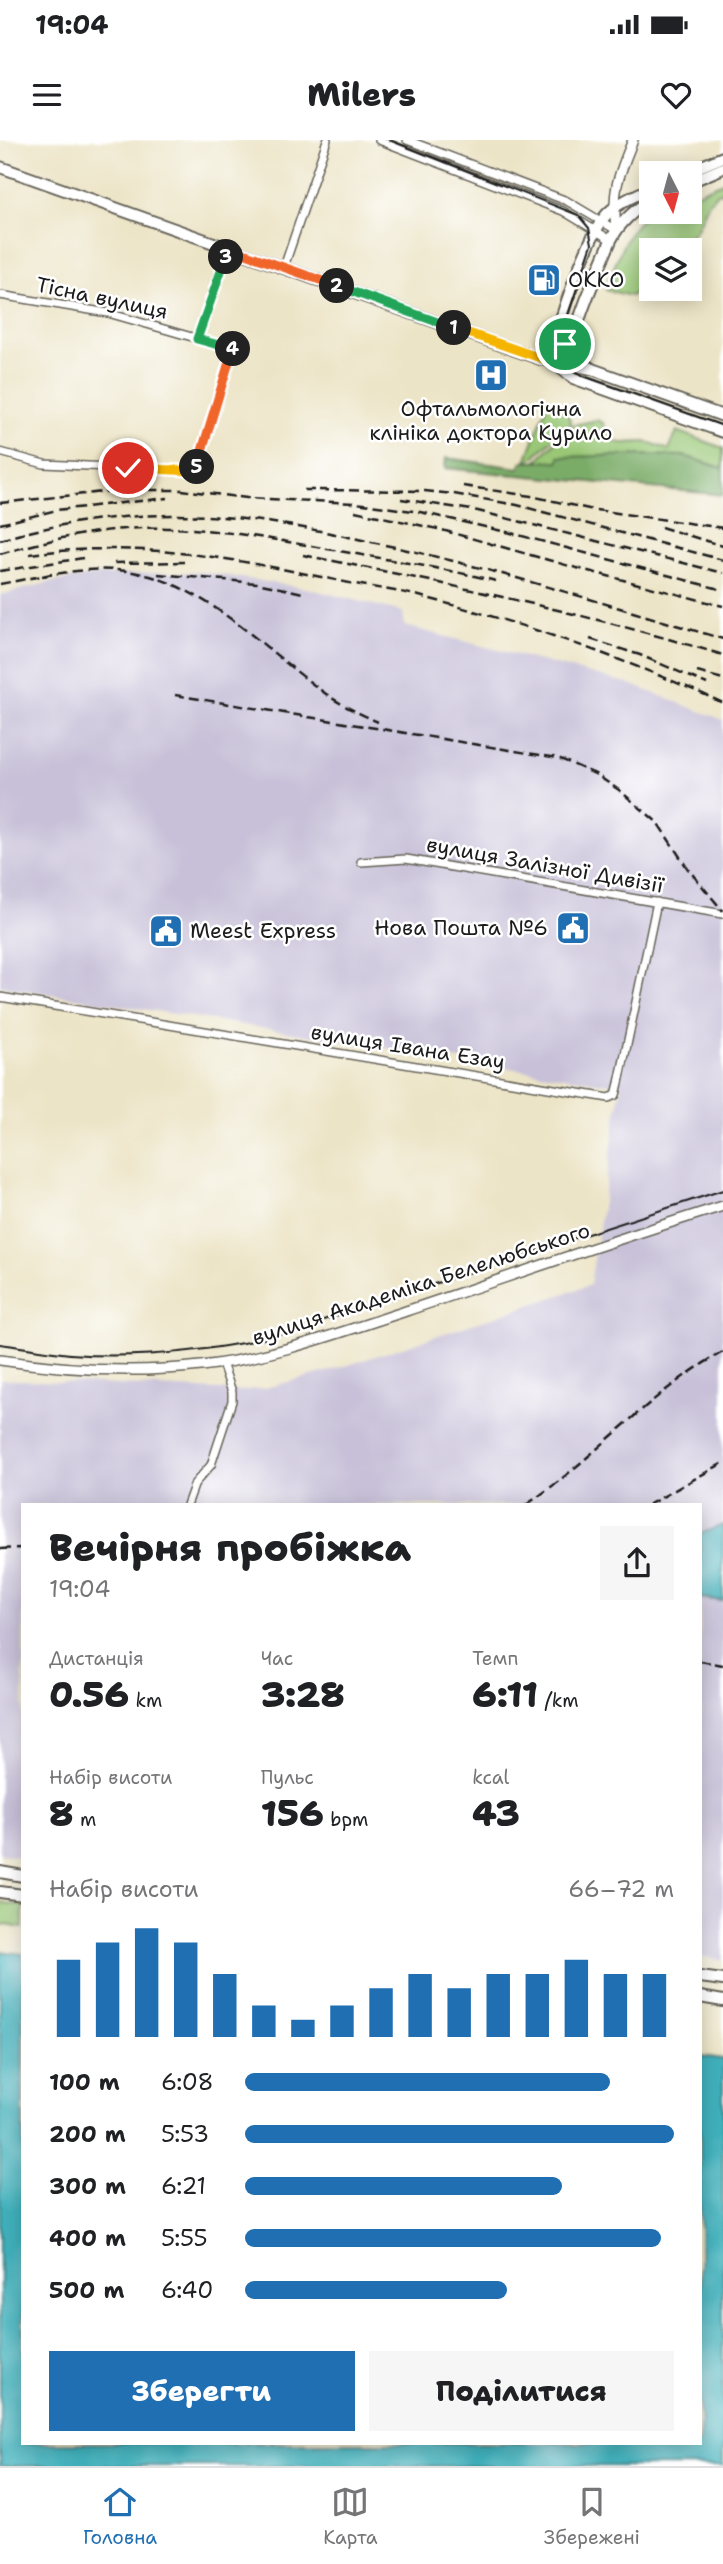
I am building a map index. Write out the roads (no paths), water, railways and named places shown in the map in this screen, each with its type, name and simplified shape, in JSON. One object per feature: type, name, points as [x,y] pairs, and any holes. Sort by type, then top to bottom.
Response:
[{"type":"main road","points":[[702,166],[723,157]]},
{"type":"main road","points":[[0,166],[540,359],[592,369],[723,416]]},
{"type":"main road","points":[[702,177],[723,168]]},
{"type":"main road","points":[[551,360],[556,331],[595,231],[614,208],[639,194]]},
{"type":"main road","points":[[592,369],[579,358],[574,342],[575,334],[614,235],[639,207]]},
{"type":"main road","points":[[551,360],[575,334]]},
{"type":"main road","points":[[551,360],[573,378],[723,432]]},
{"type":"main road","points":[[0,1872],[21,1876]]},
{"type":"main road","points":[[0,1892],[21,1895]]},
{"type":"main road","points":[[702,1977],[723,1980]]},
{"type":"main road","points":[[702,1997],[723,2001]]},
{"type":"street","points":[[284,267],[327,140]]},
{"type":"street","points":[[379,140],[563,211],[595,231],[614,235]]},
{"type":"street","points":[[407,140],[567,201],[602,221],[614,235]]},
{"type":"street","points":[[614,235],[615,184],[633,140]]},
{"type":"street","points":[[197,339],[229,248]]},
{"type":"street","name":"Тісна вулиця","points":[[0,295],[108,313],[234,349],[196,471],[44,464],[0,453]]},
{"type":"street","name":"вулиця Залізної Дивізії","points":[[361,862],[406,859],[723,914]]},
{"type":"street","name":"вулиця Івана Езау","points":[[0,997],[609,1098],[616,1094],[620,1083],[657,902]]},
{"type":"street","name":"вулиця Академіка Белелюбського","points":[[0,1360],[52,1368],[116,1371],[222,1363],[296,1346],[723,1206]]},
{"type":"street","points":[[188,1503],[195,1483],[211,1465],[232,1401],[232,1392],[222,1363]]},
{"type":"water","points":[[723,1525],[723,1601],[702,1598],[702,1533]]},
{"type":"water","points":[[0,1951],[21,1954],[21,2445],[702,2445],[702,2056],[723,2059],[723,2466],[0,2466]]},
{"type":"tram line","points":[[389,140],[578,215],[589,228],[592,244],[561,335],[561,348],[569,364],[583,376],[723,426]]},
{"type":"tram line","points":[[0,1344],[70,1354],[120,1356],[194,1351],[268,1338],[723,1190]]},
{"type":"railway","points":[[463,486],[531,496],[589,509],[723,528]]},
{"type":"railway","points":[[0,503],[121,490],[182,490],[247,498],[356,503],[420,512],[511,533],[723,590]]},
{"type":"railway","points":[[304,490],[425,491],[454,494],[517,505],[723,560]]},
{"type":"railway","points":[[0,524],[57,510],[168,498]]},
{"type":"railway","points":[[401,499],[478,511],[723,573]]},
{"type":"railway","points":[[355,511],[442,530],[723,606]]},
{"type":"railway","points":[[0,540],[65,524],[133,516],[201,516],[267,522],[335,534],[464,564],[723,639]]},
{"type":"railway","points":[[661,527],[723,546]]},
{"type":"railway","points":[[0,554],[62,538],[103,531],[189,529],[279,540],[496,581]]},
{"type":"railway","points":[[30,554],[110,549],[186,554],[262,565],[413,595],[500,619],[575,644],[723,703]]},
{"type":"railway","points":[[303,555],[514,600],[723,655]]},
{"type":"railway","points":[[0,571],[83,558]]},
{"type":"railway","points":[[114,563],[187,562]]},
{"type":"railway","points":[[42,576],[88,570],[116,570],[146,575],[174,585],[200,599],[251,634],[328,696],[378,722]]},
{"type":"railway","points":[[0,584],[52,574]]},
{"type":"railway","points":[[158,574],[257,583],[303,593]]},
{"type":"railway","points":[[590,639],[640,655],[707,684]]},
{"type":"railway","points":[[697,672],[723,679]]},
{"type":"railway","points":[[175,695],[558,758],[595,774],[657,822],[688,869],[723,911]]},
{"type":"railway","points":[[529,1503],[671,1386],[723,1352]]},
{"type":"railway","points":[[652,1503],[723,1463]]},
{"type":"railway","points":[[0,1549],[21,1548]]},
{"type":"railway","points":[[702,1661],[723,1665]]},
{"type":"place","name":"OKKO","points":[[544,280]]},
{"type":"place","name":"Офтальмологічна клініка доктора Курило","points":[[491,375]]},
{"type":"place","name":"Нова Пошта №6","points":[[573,928]]},
{"type":"place","name":"Meest Express","points":[[166,931]]}]
